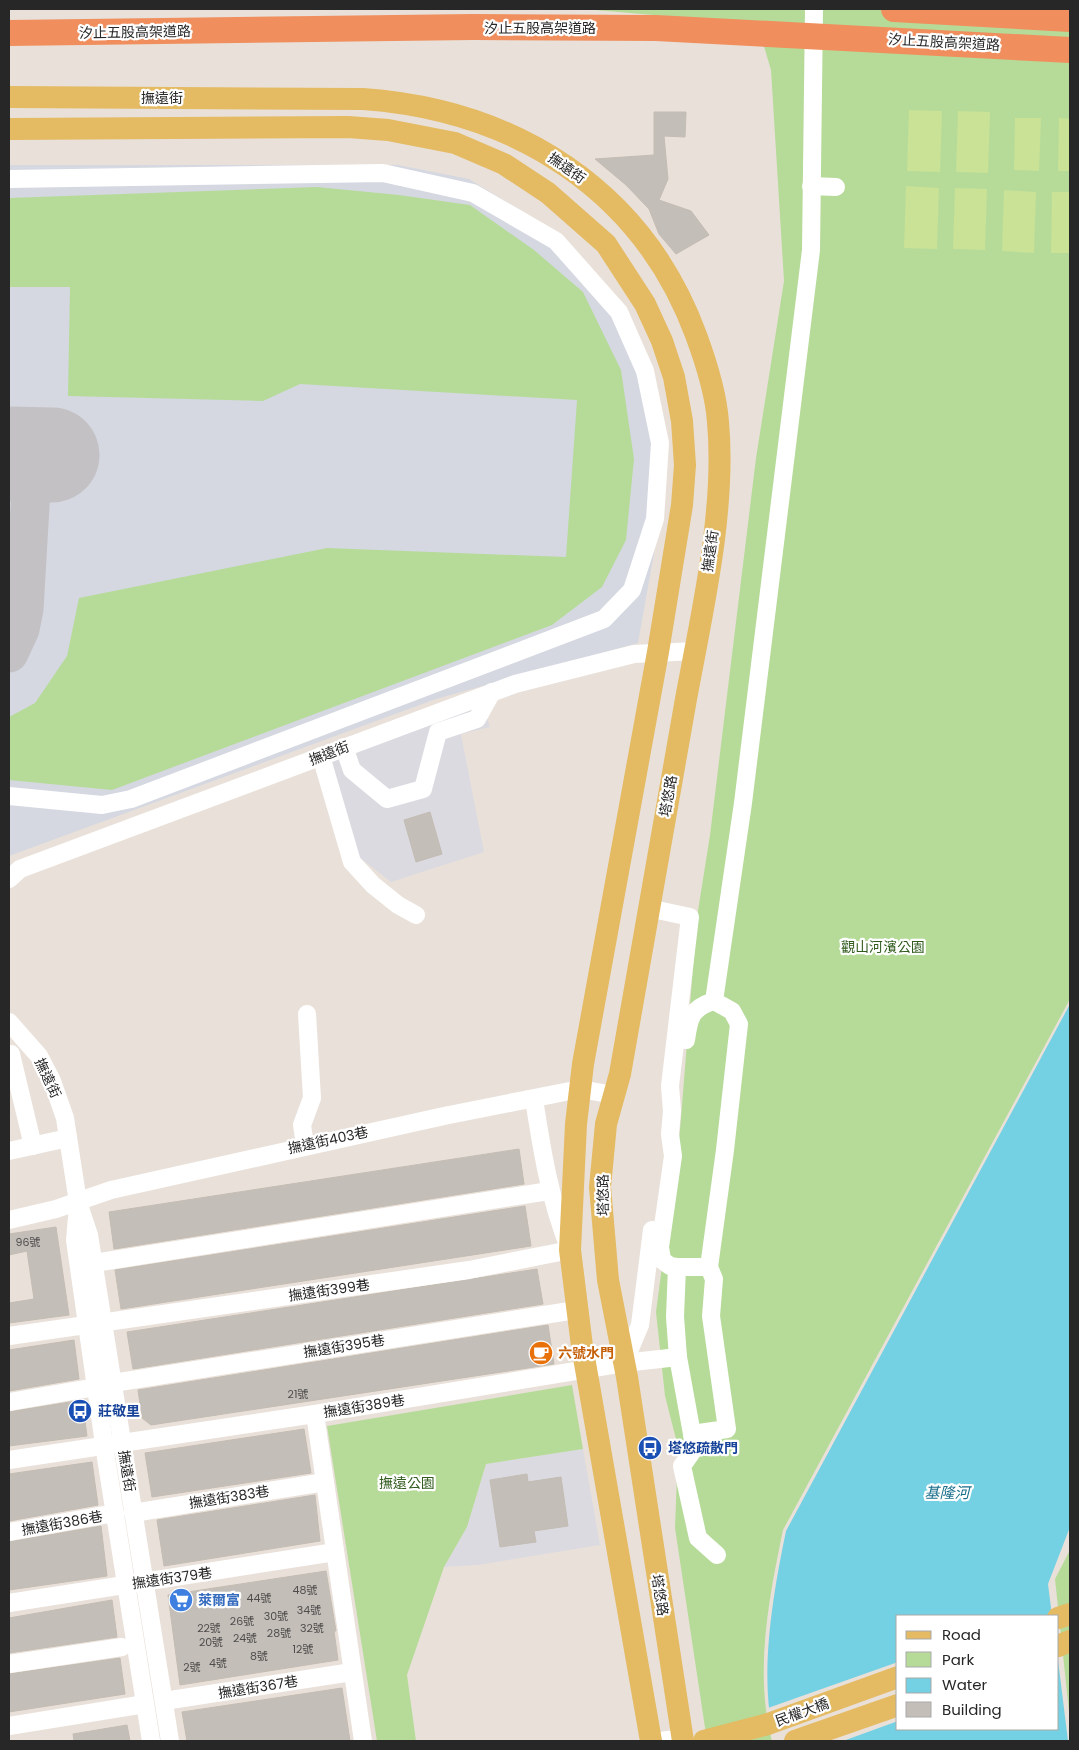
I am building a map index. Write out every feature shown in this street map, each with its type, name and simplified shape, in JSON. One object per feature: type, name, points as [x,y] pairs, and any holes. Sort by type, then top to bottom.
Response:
[{"type":"highway","points":[[894,9],[1070,19]]},
{"type":"highway","name":"汐止五股高架道路","points":[[9,33],[473,27],[646,28],[1016,45],[1070,50]]},
{"type":"highway","points":[[1016,45],[1070,54]]},
{"type":"main road","name":"撫遠街","points":[[9,97],[362,99],[421,105],[488,125],[527,142],[564,164],[597,190],[641,234],[674,282],[704,358],[718,420],[719,487],[695,651]]},
{"type":"main road","points":[[9,130],[348,127],[388,130],[455,143],[484,154],[526,178],[569,209],[606,244],[645,304],[662,341],[674,377],[682,421],[685,465],[682,505],[658,652],[580,1089],[576,1124],[570,1250],[576,1310],[650,1741]]},
{"type":"main road","name":"塔悠路","points":[[683,1740],[624,1363],[608,1280],[600,1187],[606,1124],[620,1074],[695,651]]},
{"type":"main road","name":"民權大橋","points":[[683,1740],[768,1724],[896,1678]]},
{"type":"main road","name":"民權大橋","points":[[795,1741],[896,1706]]},
{"type":"street","points":[[714,1001],[743,803],[809,269],[814,9]]},
{"type":"street","points":[[9,179],[383,173],[473,193],[556,241],[618,312],[645,371],[660,443],[655,519],[632,590],[604,619],[131,800],[102,805],[9,796]]},
{"type":"street","points":[[811,186],[836,187]]},
{"type":"street","name":"撫遠街","points":[[9,879],[20,869],[464,701],[515,684],[634,654],[695,651]]},
{"type":"street","points":[[344,747],[352,770],[387,799],[423,789],[438,732],[477,719],[492,692]]},
{"type":"street","points":[[321,756],[352,862],[373,885],[398,905],[416,914]]},
{"type":"street","points":[[648,908],[690,917],[670,1086],[672,1111],[670,1134],[673,1156],[660,1247],[662,1260],[670,1266],[709,1268]]},
{"type":"street","points":[[672,1111],[680,1090],[689,1019],[700,1005],[714,1001],[732,1011],[739,1024],[726,1150],[709,1268],[714,1279],[711,1316],[727,1430],[692,1434]]},
{"type":"street","points":[[305,1145],[302,1125],[312,1098],[307,1014]]},
{"type":"street","name":"撫遠街","points":[[9,1022],[39,1056],[52,1082],[65,1118],[78,1202],[88,1228],[94,1263],[95,1323]]},
{"type":"street","points":[[11,1054],[33,1146]]},
{"type":"street","points":[[580,1089],[614,1095]]},
{"type":"street","name":"撫遠街403巷","points":[[9,1220],[78,1202],[101,1193],[305,1145],[580,1089]]},
{"type":"street","points":[[534,1099],[550,1191],[557,1219],[570,1250]]},
{"type":"street","points":[[624,1363],[640,1324],[663,1153],[670,1134]]},
{"type":"street","points":[[9,1151],[68,1138]]},
{"type":"street","points":[[94,1263],[550,1191]]},
{"type":"street","name":"撫遠街","points":[[78,1202],[75,1240],[95,1323],[104,1384],[104,1445],[151,1741]]},
{"type":"street","name":"撫遠街399巷","points":[[9,1336],[469,1270],[570,1250]]},
{"type":"street","points":[[677,1267],[675,1317],[678,1357],[694,1449],[682,1466],[698,1538],[717,1555]]},
{"type":"street","name":"撫遠街395巷","points":[[9,1402],[104,1384],[576,1310]]},
{"type":"street","name":"撫遠街389巷","points":[[9,1460],[315,1414],[624,1363],[678,1357]]},
{"type":"street","name":"撫遠街","points":[[104,1384],[122,1442],[170,1741]]},
{"type":"street","points":[[315,1414],[363,1741]]},
{"type":"street","name":"撫遠街383巷","points":[[134,1513],[325,1482]]},
{"type":"street","name":"撫遠街386巷","points":[[9,1532],[116,1513]]},
{"type":"street","name":"撫遠街379巷","points":[[9,1603],[335,1552]]},
{"type":"street","points":[[9,1664],[122,1647]]},
{"type":"street","name":"撫遠街367巷","points":[[164,1701],[352,1672]]},
{"type":"street","points":[[9,1726],[145,1704]]},
{"type":"shaded area","points":[[9,165],[398,165],[469,179],[559,234],[652,375],[661,514],[638,643],[436,699],[9,856]]},
{"type":"shaded area","points":[[483,706],[490,727],[461,734],[484,852],[391,882],[359,857],[328,759]]},
{"type":"shaded area","points":[[583,1449],[600,1545],[478,1565],[444,1567],[467,1527],[486,1464]]},
{"type":"green space","name":"觀山河濱公園","points":[[583,9],[1070,9],[1070,999],[783,1530],[769,1608],[764,1662],[764,1689],[772,1741],[707,1741],[675,1528],[678,1447],[665,1396],[656,1312],[680,1130],[697,917],[710,835],[756,458],[784,281],[771,70],[761,36],[688,18]]},
{"type":"green space","points":[[909,110],[942,111],[940,172],[907,171]]},
{"type":"green space","points":[[958,111],[990,112],[988,173],[956,172]]},
{"type":"green space","points":[[1015,118],[1041,118],[1039,171],[1014,170]]},
{"type":"green space","points":[[1059,118],[1070,119],[1070,171],[1058,171]]},
{"type":"green space","points":[[906,186],[939,188],[937,249],[904,248]]},
{"type":"green space","points":[[317,187],[399,195],[470,205],[534,250],[583,292],[621,370],[634,459],[626,540],[602,587],[552,625],[112,790],[9,780],[9,717],[35,703],[67,656],[79,598],[327,548],[566,557],[577,400],[300,384],[263,401],[68,396],[70,287],[9,287],[9,198]]},
{"type":"green space","points":[[955,188],[987,189],[985,250],[953,249]]},
{"type":"green space","points":[[1004,190],[1036,192],[1034,253],[1002,251]]},
{"type":"green space","points":[[1052,192],[1070,192],[1070,253],[1051,253]]},
{"type":"green space","name":"撫遠公園","points":[[572,1385],[583,1449],[486,1464],[467,1527],[444,1567],[407,1675],[416,1741],[377,1741],[327,1426]]},
{"type":"green space","points":[[1070,1550],[1070,1721],[1059,1615],[1055,1579]]},
{"type":"water","name":"基隆河","points":[[1070,1004],[1070,1527],[1048,1584],[1052,1615],[896,1615],[896,1730],[1059,1730],[1059,1668],[1068,1741],[775,1741],[770,1716],[768,1690],[769,1636],[776,1582],[786,1531]]},
{"type":"pier","points":[[896,1663],[896,1722],[843,1741],[772,1741],[768,1708]]},
{"type":"building","points":[[654,112],[686,112],[685,137],[664,136],[668,179],[659,200],[691,211],[709,235],[676,254],[659,234],[649,209],[626,185],[595,159],[654,155]]},
{"type":"building","points":[[430,812],[442,854],[416,862],[404,820]]},
{"type":"building","points":[[519,1149],[524,1184],[114,1249],[109,1212]]},
{"type":"building","points":[[525,1206],[531,1246],[121,1309],[115,1270]]},
{"type":"building","points":[[56,1227],[69,1315],[9,1323],[9,1303],[34,1299],[27,1251],[9,1255],[9,1234]]},
{"type":"building","points":[[537,1269],[543,1304],[133,1369],[127,1332]]},
{"type":"building","points":[[548,1325],[554,1364],[151,1425],[142,1418],[138,1390]]},
{"type":"building","points":[[74,1340],[79,1379],[9,1391],[9,1350]]},
{"type":"building","points":[[82,1400],[87,1436],[9,1446],[9,1412]]},
{"type":"building","points":[[304,1429],[311,1473],[152,1497],[145,1453]]},
{"type":"building","points":[[92,1462],[98,1505],[9,1521],[9,1474]]},
{"type":"building","points":[[527,1474],[528,1482],[561,1477],[568,1526],[534,1531],[536,1542],[500,1547],[490,1480]]},
{"type":"building","points":[[315,1495],[320,1541],[164,1566],[157,1520]]},
{"type":"building","points":[[101,1526],[107,1576],[9,1590],[9,1542]]},
{"type":"building","points":[[326,1571],[336,1631],[334,1631],[338,1660],[180,1685],[168,1595]]},
{"type":"building","points":[[112,1600],[117,1637],[9,1653],[9,1618]]},
{"type":"building","points":[[120,1658],[125,1694],[9,1712],[9,1674]]},
{"type":"building","points":[[342,1688],[350,1741],[187,1741],[182,1712]]},
{"type":"building","points":[[127,1725],[130,1741],[74,1741],[73,1734]]},
{"type":"taxiway","points":[[9,653],[20,629],[24,609],[33,455]]},
{"type":"runway","points":[[9,454],[52,455]]},
{"type":"place","name":"六號水門","points":[[541,1353]]},
{"type":"place","name":"莊敬里","points":[[80,1411]]},
{"type":"place","name":"塔悠疏散門","points":[[650,1448]]},
{"type":"place","name":"萊爾富","points":[[181,1600]]}]
